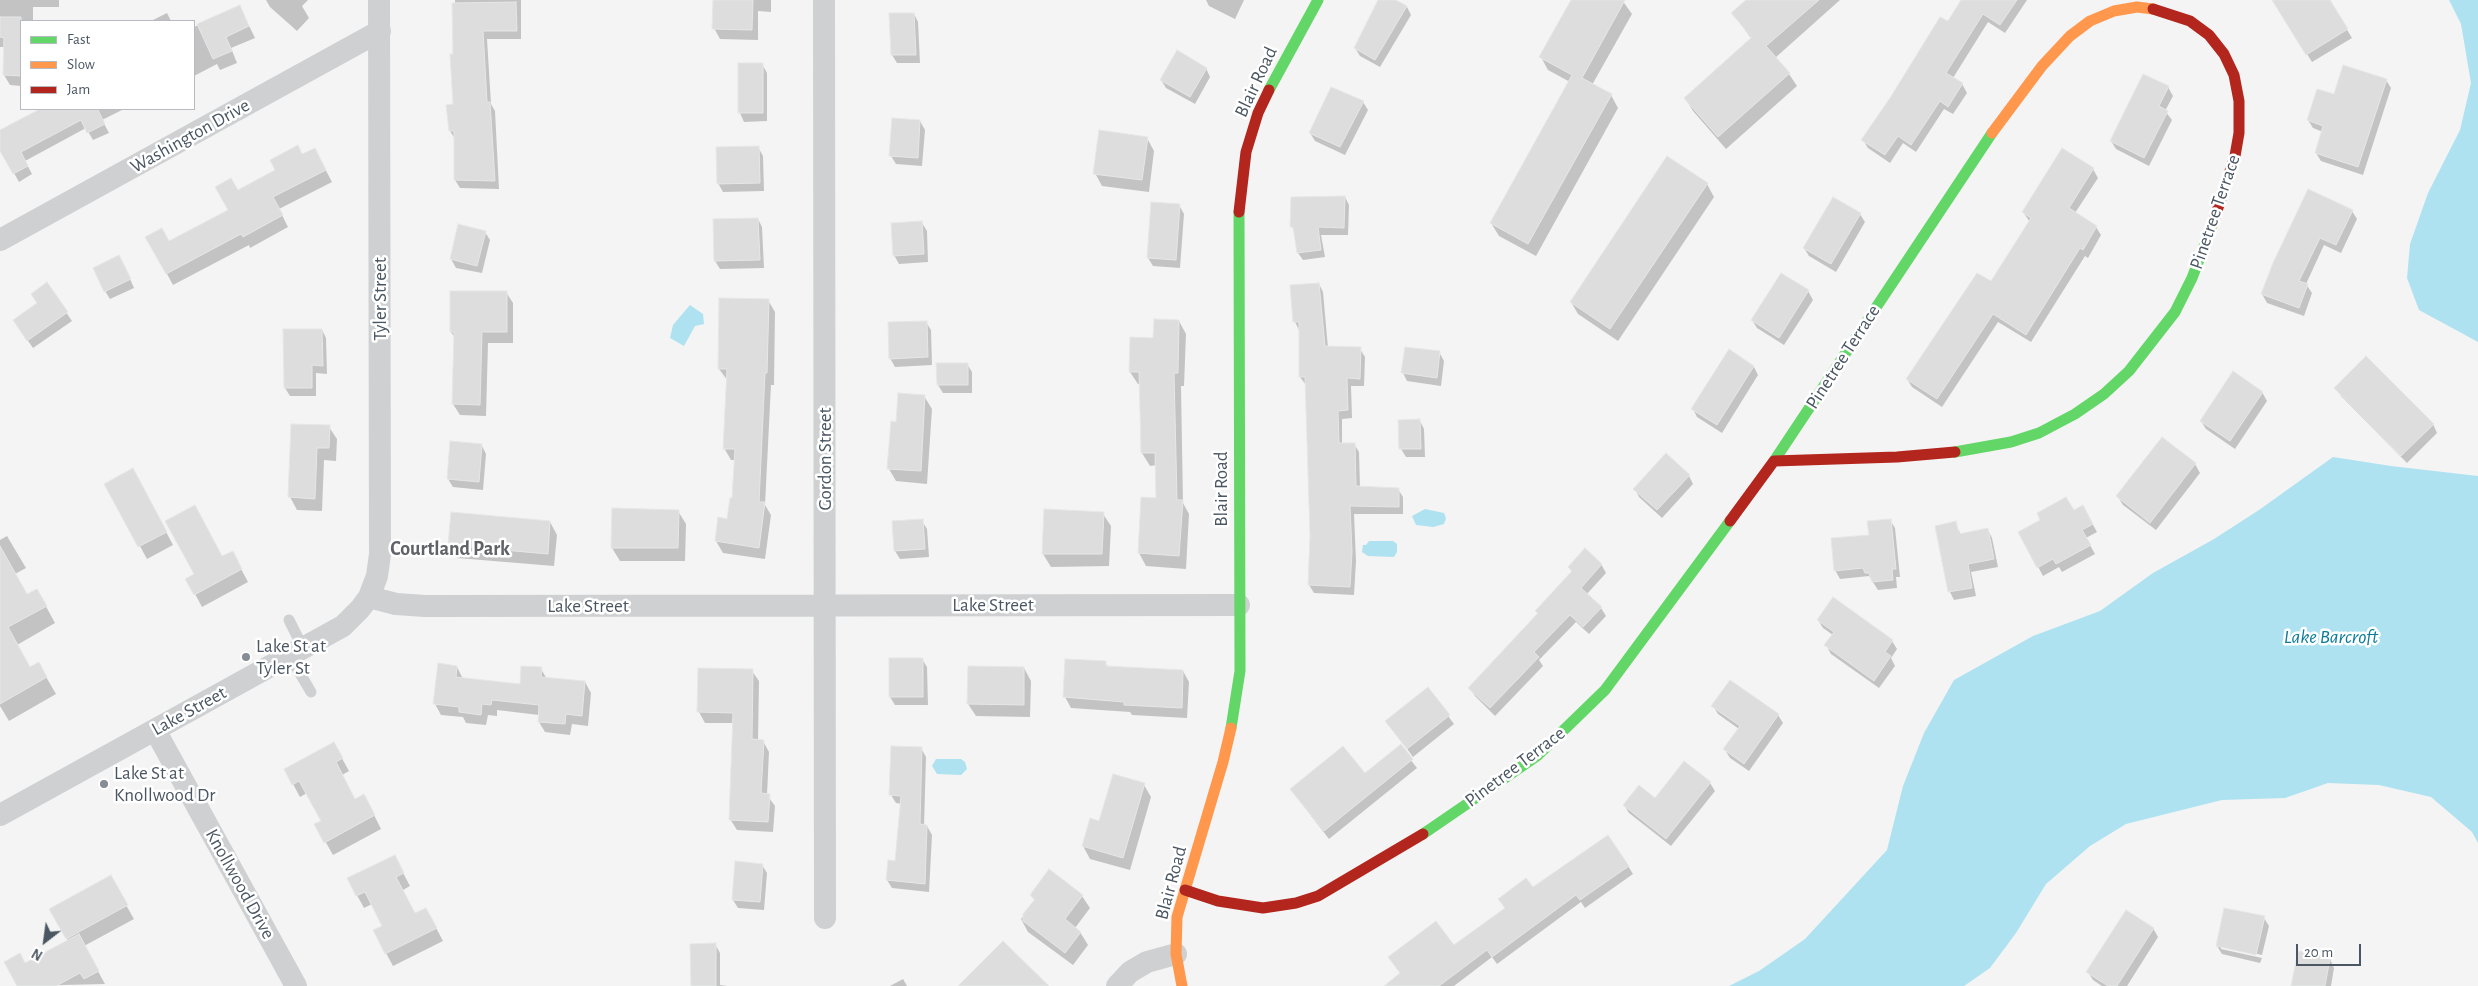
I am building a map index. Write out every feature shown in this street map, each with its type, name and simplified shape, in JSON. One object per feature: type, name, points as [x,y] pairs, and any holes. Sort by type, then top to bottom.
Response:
[{"type":"street","name":"Tyler Street","points":[[369,597],[377,576],[380,554],[379,0]]},
{"type":"street","name":"Gordon Street","points":[[824,0],[825,918]]},
{"type":"street","name":"Blair Road","points":[[1182,986],[1176,954],[1177,917],[1198,850],[1234,713],[1240,671],[1239,219],[1246,152],[1258,113],[1273,81],[1318,0]]},
{"type":"street","name":"Pinetree Terrace","points":[[1185,890],[1218,901],[1264,908],[1296,903],[1318,896],[1422,835],[1513,774],[1544,750],[1605,690],[1774,461],[1988,138],[2042,66],[2070,36],[2090,21],[2127,4],[2164,11],[2190,21],[2209,35],[2224,54],[2234,75],[2239,101],[2239,133],[2235,156],[2222,200],[2192,278],[2175,312],[2156,339],[2129,371],[2104,394],[2075,414],[2039,433],[2011,442],[1962,451],[1897,457],[1774,461]]},
{"type":"street","name":"Washington Drive","points":[[0,240],[380,31]]},
{"type":"street","name":"Lake Street","points":[[2,810],[155,730],[343,626],[369,597],[396,604],[425,606],[1239,604]]},
{"type":"street","name":"Knollwood Drive","points":[[155,730],[296,986]]},
{"type":"street","points":[[1117,986],[1130,972],[1147,962],[1176,954]]},
{"type":"lane","points":[[289,620],[296,652],[311,692]]},
{"type":"water","points":[[2449,0],[2478,0],[2478,342],[2419,310],[2407,278],[2410,244],[2428,193],[2460,130],[2471,83],[2461,24]]},
{"type":"water","points":[[690,305],[703,314],[704,324],[695,326],[684,346],[670,338],[673,325]]},
{"type":"water","name":"Lake Barcroft","points":[[2333,457],[2478,476],[2478,843],[2472,832],[2431,797],[2379,785],[2328,783],[2285,798],[2222,800],[2126,824],[2090,846],[2046,884],[2016,933],[1990,968],[1964,986],[1729,986],[1759,971],[1805,939],[1887,850],[1903,786],[1924,733],[1954,680],[2033,636],[2100,611],[2153,573],[2214,539],[2259,510]]},
{"type":"water","points":[[1425,509],[1444,513],[1446,518],[1444,524],[1433,527],[1416,525],[1412,516]]},
{"type":"water","points":[[1369,541],[1393,541],[1397,544],[1397,552],[1394,557],[1368,556],[1362,552],[1363,545],[1366,545]]},
{"type":"water","points":[[936,759],[961,759],[965,762],[967,769],[961,775],[937,774],[932,766]]},
{"type":"building","points":[[713,0],[753,0],[752,30],[712,29]]},
{"type":"building","points":[[1378,0],[1396,0],[1407,6],[1375,60],[1354,48]]},
{"type":"building","points":[[1571,0],[1625,0],[1582,78],[1612,94],[1528,244],[1490,223],[1572,75],[1539,57]]},
{"type":"building","points":[[1746,0],[1819,0],[1766,46],[1790,73],[1718,137],[1684,98],[1752,37],[1731,13]]},
{"type":"building","points":[[1961,0],[2017,0],[2000,25],[1983,14],[1946,73],[1963,83],[1948,107],[1940,101],[1911,145],[1898,136],[1885,155],[1861,140],[1890,98],[1940,17],[1948,21]]},
{"type":"building","points":[[2272,0],[2330,0],[2348,29],[2306,55]]},
{"type":"building","points":[[516,2],[517,31],[483,31],[487,102],[490,102],[495,181],[454,180],[454,131],[449,131],[446,105],[453,104],[450,54],[453,54],[452,3]]},
{"type":"building","points":[[240,5],[249,26],[226,37],[232,51],[213,59],[197,24]]},
{"type":"building","points":[[889,13],[914,13],[916,55],[891,55]]},
{"type":"building","points":[[0,17],[21,17],[20,76],[3,75],[4,38],[0,37]]},
{"type":"building","points":[[1177,50],[1207,68],[1190,97],[1160,80]]},
{"type":"building","points":[[738,63],[763,63],[763,113],[738,113]]},
{"type":"building","points":[[2343,65],[2387,79],[2358,167],[2315,153],[2323,126],[2307,120],[2317,89],[2334,94]]},
{"type":"building","points":[[2143,74],[2169,86],[2159,106],[2168,111],[2144,158],[2110,141]]},
{"type":"building","points":[[1331,87],[1364,101],[1340,147],[1309,133]]},
{"type":"building","points":[[38,110],[98,110],[105,124],[87,133],[81,120],[21,152],[28,166],[13,174],[0,151],[0,130]]},
{"type":"building","points":[[892,118],[920,120],[918,158],[889,156]]},
{"type":"building","points":[[1099,130],[1148,137],[1142,180],[1093,174]]},
{"type":"building","points":[[298,145],[302,154],[315,148],[326,170],[273,197],[283,215],[243,237],[241,234],[166,274],[145,237],[162,228],[169,241],[228,210],[215,187],[231,178],[238,190],[275,170],[270,160]]},
{"type":"building","points":[[759,146],[760,183],[717,184],[716,147]]},
{"type":"building","points":[[2062,148],[2094,168],[2069,208],[2097,226],[2083,250],[2080,248],[2026,335],[1993,314],[1937,399],[1906,379],[1977,273],[1991,281],[2031,218],[2022,212]]},
{"type":"building","points":[[1667,156],[1708,183],[1610,329],[1570,302]]},
{"type":"building","points":[[2308,189],[2353,210],[2336,245],[2320,238],[2299,281],[2308,284],[2299,308],[2261,294],[2273,263]]},
{"type":"building","points":[[1345,196],[1344,228],[1318,227],[1321,250],[1297,253],[1293,227],[1290,227],[1291,197]]},
{"type":"building","points":[[1833,197],[1861,213],[1831,264],[1803,248]]},
{"type":"building","points":[[1151,202],[1180,204],[1176,260],[1147,258]]},
{"type":"building","points":[[758,218],[760,260],[714,261],[713,219]]},
{"type":"building","points":[[922,221],[924,254],[893,256],[891,223]]},
{"type":"building","points":[[458,224],[486,231],[477,266],[450,259]]},
{"type":"building","points":[[119,255],[131,279],[104,292],[93,268]]},
{"type":"building","points":[[1781,273],[1809,290],[1779,338],[1751,320]]},
{"type":"building","points":[[47,282],[68,312],[27,341],[13,320],[37,303],[31,294]]},
{"type":"building","points":[[1319,283],[1325,346],[1361,347],[1360,379],[1347,378],[1348,410],[1338,411],[1339,443],[1355,443],[1356,486],[1399,488],[1399,507],[1350,506],[1352,552],[1350,587],[1308,585],[1310,536],[1305,377],[1299,377],[1299,322],[1293,322],[1290,285]]},
{"type":"building","points":[[450,291],[507,291],[507,332],[482,332],[480,405],[452,404],[454,332],[450,332]]},
{"type":"building","points":[[719,298],[769,299],[767,373],[765,373],[759,502],[765,502],[759,548],[715,541],[718,517],[727,519],[730,498],[732,498],[735,449],[723,449],[727,369],[718,369]]},
{"type":"building","points":[[1154,319],[1179,320],[1178,373],[1174,373],[1177,500],[1183,500],[1179,556],[1138,553],[1141,497],[1156,498],[1155,453],[1141,453],[1139,372],[1129,372],[1130,337],[1153,338]]},
{"type":"building","points":[[927,321],[928,357],[889,359],[888,322]]},
{"type":"building","points":[[283,329],[322,329],[323,366],[312,365],[312,388],[284,388]]},
{"type":"building","points":[[1405,347],[1440,351],[1437,378],[1401,373]]},
{"type":"building","points":[[1729,349],[1754,366],[1717,425],[1691,409]]},
{"type":"building","points":[[2366,356],[2434,424],[2401,456],[2334,388]]},
{"type":"building","points":[[936,363],[968,363],[968,385],[937,385]]},
{"type":"building","points":[[2233,371],[2263,392],[2230,441],[2200,421]]},
{"type":"building","points":[[898,393],[925,395],[921,471],[887,469],[891,421],[896,422]]},
{"type":"building","points":[[1420,419],[1421,449],[1399,449],[1398,420]]},
{"type":"building","points":[[291,424],[330,425],[329,448],[317,448],[315,499],[288,497]]},
{"type":"building","points":[[2162,437],[2196,463],[2150,523],[2116,496]]},
{"type":"building","points":[[450,441],[482,444],[479,482],[447,479]]},
{"type":"building","points":[[1666,453],[1690,475],[1657,510],[1633,489]]},
{"type":"building","points":[[133,468],[167,532],[138,547],[104,484]]},
{"type":"building","points":[[2066,497],[2074,510],[2083,505],[2093,524],[2082,530],[2091,545],[2056,564],[2053,559],[2037,568],[2018,532],[2040,520],[2037,513]]},
{"type":"building","points":[[195,505],[222,556],[233,551],[242,569],[194,595],[185,579],[194,574],[165,521]]},
{"type":"building","points":[[612,508],[679,510],[678,548],[611,548]]},
{"type":"building","points":[[1044,509],[1104,512],[1102,554],[1042,554]]},
{"type":"building","points":[[451,512],[550,521],[548,554],[448,545]]},
{"type":"building","points":[[923,519],[925,549],[894,551],[892,521]]},
{"type":"building","points":[[1891,519],[1896,569],[1892,569],[1893,580],[1872,582],[1869,573],[1865,573],[1863,568],[1834,571],[1831,538],[1869,535],[1867,521]]},
{"type":"building","points":[[1956,521],[1959,534],[1988,528],[1994,559],[1968,564],[1972,588],[1948,592],[1935,526]]},
{"type":"building","points":[[0,546],[27,594],[37,589],[47,606],[8,627],[30,667],[39,662],[47,677],[0,704]]},
{"type":"building","points":[[1585,548],[1602,564],[1581,588],[1602,607],[1583,627],[1570,615],[1534,652],[1539,657],[1490,708],[1468,688],[1538,613],[1535,611],[1572,571],[1568,567]]},
{"type":"building","points":[[1833,597],[1893,640],[1885,652],[1891,656],[1874,681],[1824,645],[1834,632],[1817,620]]},
{"type":"building","points":[[889,658],[923,658],[923,697],[889,697]]},
{"type":"building","points":[[1065,659],[1106,661],[1106,666],[1183,670],[1182,708],[1124,705],[1124,702],[1063,697]]},
{"type":"building","points":[[438,663],[457,666],[456,677],[520,684],[521,666],[542,667],[541,677],[585,681],[582,716],[566,714],[565,724],[538,722],[539,705],[492,700],[491,705],[482,704],[481,715],[459,712],[459,707],[433,704]]},
{"type":"building","points":[[968,666],[1024,667],[1024,705],[967,704]]},
{"type":"building","points":[[698,668],[753,669],[752,739],[764,740],[761,793],[770,794],[768,822],[729,820],[733,713],[697,712]]},
{"type":"building","points":[[1730,680],[1779,714],[1744,764],[1723,749],[1740,726],[1711,706]]},
{"type":"building","points":[[1428,687],[1450,715],[1407,749],[1385,721]]},
{"type":"building","points":[[334,742],[343,758],[336,762],[355,799],[364,794],[375,815],[324,843],[314,824],[321,821],[299,781],[292,785],[284,769]]},
{"type":"building","points":[[1401,744],[1413,759],[1324,831],[1290,789],[1343,746],[1365,773]]},
{"type":"building","points":[[891,746],[922,747],[920,824],[927,825],[925,884],[886,880],[888,860],[895,861],[901,796],[889,795]]},
{"type":"building","points":[[1684,761],[1711,782],[1666,839],[1623,805],[1639,785],[1655,798]]},
{"type":"building","points":[[1113,774],[1145,783],[1123,858],[1082,846],[1090,818],[1099,821]]},
{"type":"building","points":[[1608,835],[1629,866],[1580,900],[1576,895],[1492,957],[1487,950],[1439,986],[1384,986],[1400,973],[1388,957],[1436,921],[1454,945],[1505,908],[1498,899],[1526,878],[1533,887]]},
{"type":"building","points":[[395,855],[404,873],[396,877],[415,913],[426,908],[437,928],[385,954],[373,930],[382,926],[365,892],[356,896],[347,878]]},
{"type":"building","points":[[735,861],[763,864],[760,902],[732,900]]},
{"type":"building","points":[[1049,869],[1083,895],[1065,919],[1081,932],[1065,953],[1023,921],[1023,914],[1035,899],[1030,895]]},
{"type":"building","points":[[111,875],[128,905],[66,939],[49,909]]},
{"type":"building","points":[[2224,908],[2265,916],[2256,955],[2216,946]]},
{"type":"building","points":[[2126,910],[2154,928],[2117,986],[2108,986],[2086,972]]},
{"type":"building","points":[[79,934],[99,971],[84,979],[80,973],[56,986],[17,986],[4,962],[20,953],[25,963]]},
{"type":"building","points":[[1003,941],[1049,986],[958,986]]},
{"type":"building","points":[[716,943],[716,986],[691,986],[690,944]]},
{"type":"building","points":[[2298,951],[2330,958],[2325,986],[2291,986]]},
{"type":"traffic: fast","points":[[1269,90],[1318,0]]},
{"type":"traffic: fast","points":[[1774,461],[1992,133]]},
{"type":"traffic: fast","points":[[1231,728],[1240,671],[1239,212]]},
{"type":"traffic: fast","points":[[1955,452],[2011,442],[2039,433],[2075,414],[2104,394],[2129,371],[2175,312],[2192,278],[2213,223]]},
{"type":"traffic: fast","points":[[1423,834],[1537,756],[1605,690],[1730,521]]},
{"type":"traffic: slow","points":[[1992,133],[2042,66],[2070,36],[2090,21],[2114,11],[2137,7],[2153,9]]},
{"type":"traffic: slow","points":[[1182,986],[1176,954],[1177,917],[1223,762],[1231,728]]},
{"type":"traffic: jam","points":[[2153,9],[2190,21],[2209,35],[2224,54],[2234,75],[2239,101],[2239,133],[2235,156],[2213,223]]},
{"type":"traffic: jam","points":[[1239,212],[1246,152],[1258,113],[1269,90]]},
{"type":"traffic: jam","points":[[1730,521],[1774,461],[1897,457],[1955,452]]},
{"type":"traffic: jam","points":[[1185,890],[1218,901],[1263,908],[1296,903],[1318,896],[1423,834]]},
{"type":"place","name":"Lake St at Tyler St","points":[[246,657]]},
{"type":"place","name":"Lake St at Knollwood Dr","points":[[104,784]]},
{"type":"district","name":"Courtland Park","points":[[450,549]]}]
